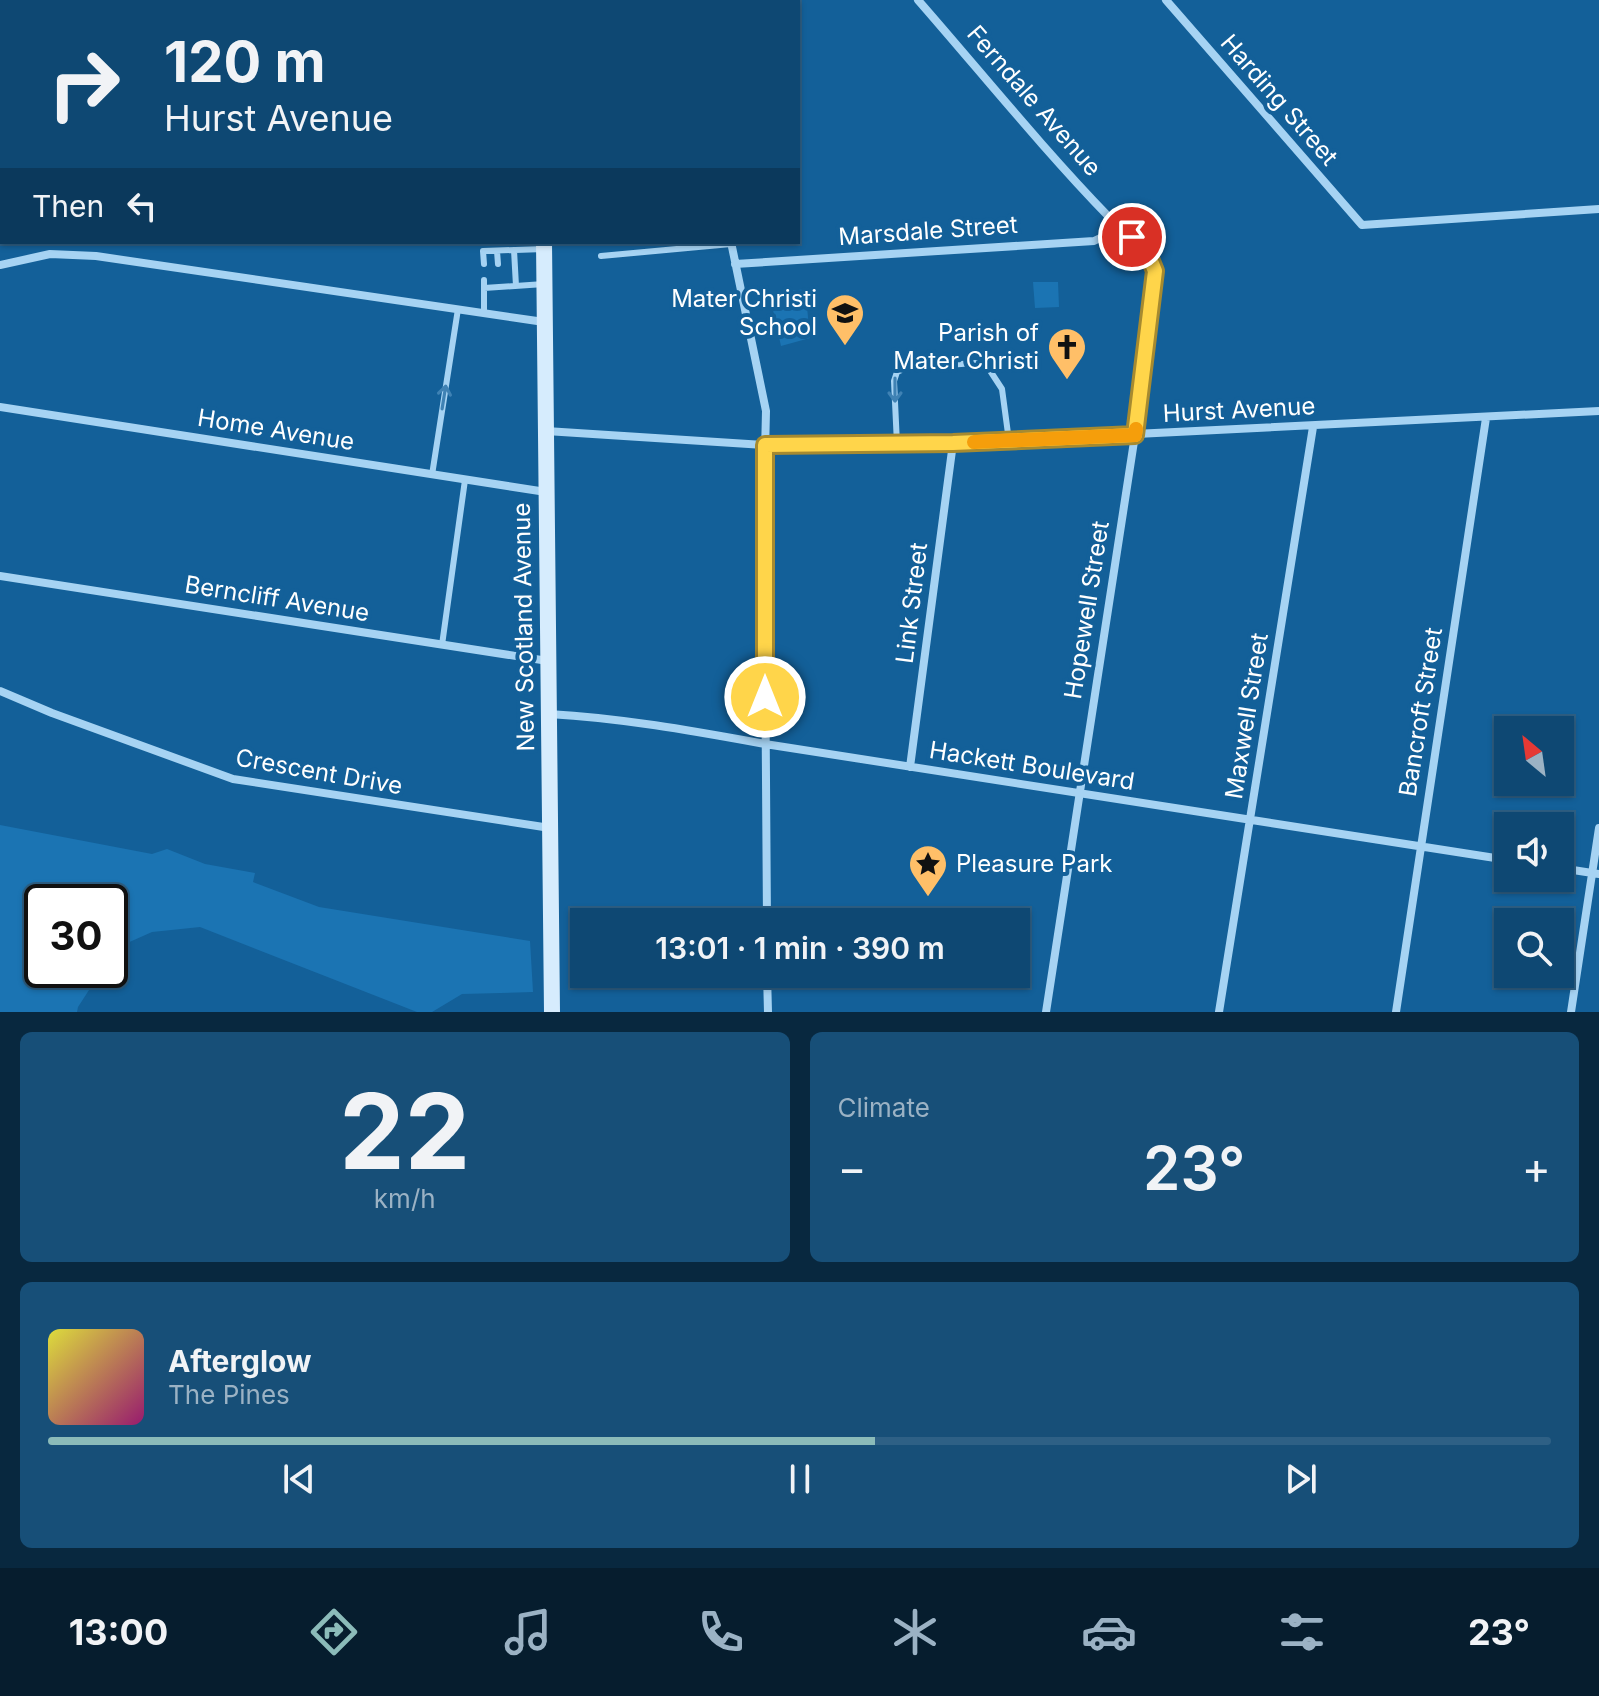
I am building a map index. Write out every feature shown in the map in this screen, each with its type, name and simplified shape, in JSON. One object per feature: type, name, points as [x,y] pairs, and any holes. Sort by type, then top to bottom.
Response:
[{"type":"street","name":"Ferndale Avenue","points":[[918,0],[1121,228]]},
{"type":"street","name":"Harding Street","points":[[1166,0],[1362,225],[1599,209]]},
{"type":"street","name":"Marsdale Street","points":[[735,264],[1094,241],[1121,228]]},
{"type":"street","name":"Hopewell Street","points":[[1046,1012],[1135,435],[1155,271],[1146,249],[1121,228]]},
{"type":"street","points":[[731,244],[765,403],[767,908]]},
{"type":"street","name":"New Scotland Avenue","points":[[544,246],[552,1012]]},
{"type":"street","points":[[0,265],[50,254],[96,256],[544,322]]},
{"type":"street","name":"Home Avenue","points":[[0,407],[546,492]]},
{"type":"street","name":"Hurst Avenue","points":[[546,431],[765,445],[953,443],[1599,411]]},
{"type":"street","name":"Bancroft Street","points":[[1396,1012],[1486,418]]},
{"type":"street","name":"Maxwell Street","points":[[1219,1012],[1313,427]]},
{"type":"street","name":"Link Street","points":[[910,767],[953,443]]},
{"type":"street","name":"Berncliff Avenue","points":[[0,576],[548,661]]},
{"type":"street","name":"Crescent Drive","points":[[0,691],[233,779],[550,828]]},
{"type":"street","name":"Hackett Boulevard","points":[[549,714],[606,718],[1494,858]]},
{"type":"street","points":[[1571,1012],[1596,874],[1599,828]]},
{"type":"street","points":[[1574,870],[1596,874]]},
{"type":"street","points":[[767,988],[768,1012]]},
{"type":"lane","points":[[601,256],[721,244]]},
{"type":"lane","points":[[484,264],[483,251],[544,246]]},
{"type":"lane","points":[[514,250],[516,286]]},
{"type":"lane","points":[[497,251],[498,264]]},
{"type":"lane","points":[[484,313],[484,284],[544,284]]},
{"type":"lane","points":[[432,475],[458,309]]},
{"type":"lane","points":[[897,444],[894,381],[897,372],[906,368],[978,363],[989,368],[1002,389],[1009,441]]},
{"type":"lane","points":[[442,645],[465,480]]},
{"type":"shaded area","points":[[1033,282],[1058,282],[1059,307],[1035,308]]},
{"type":"shaded area","points":[[812,289],[812,303],[807,307],[810,338],[781,346],[769,292]]},
{"type":"shaded area","points":[[0,825],[152,854],[167,849],[205,864],[255,873],[253,882],[319,907],[530,941],[533,992],[462,994],[432,1012],[417,1012],[200,927],[152,932],[128,943],[128,884],[24,884],[24,988],[90,988],[77,1012],[0,1012]]},
{"type":"slow traffic","points":[[974,442],[1135,435],[1136,429]]},
{"type":"place","name":"Mater Christi School","points":[[845,347]]},
{"type":"place","name":"Parish of Mater Christi","points":[[1067,381]]},
{"type":"place","name":"Pleasure Park","points":[[928,898]]},
{"type":"route","points":[[765,697],[765,445],[953,443],[1135,435],[1155,271],[1146,249],[1132,237]]}]
